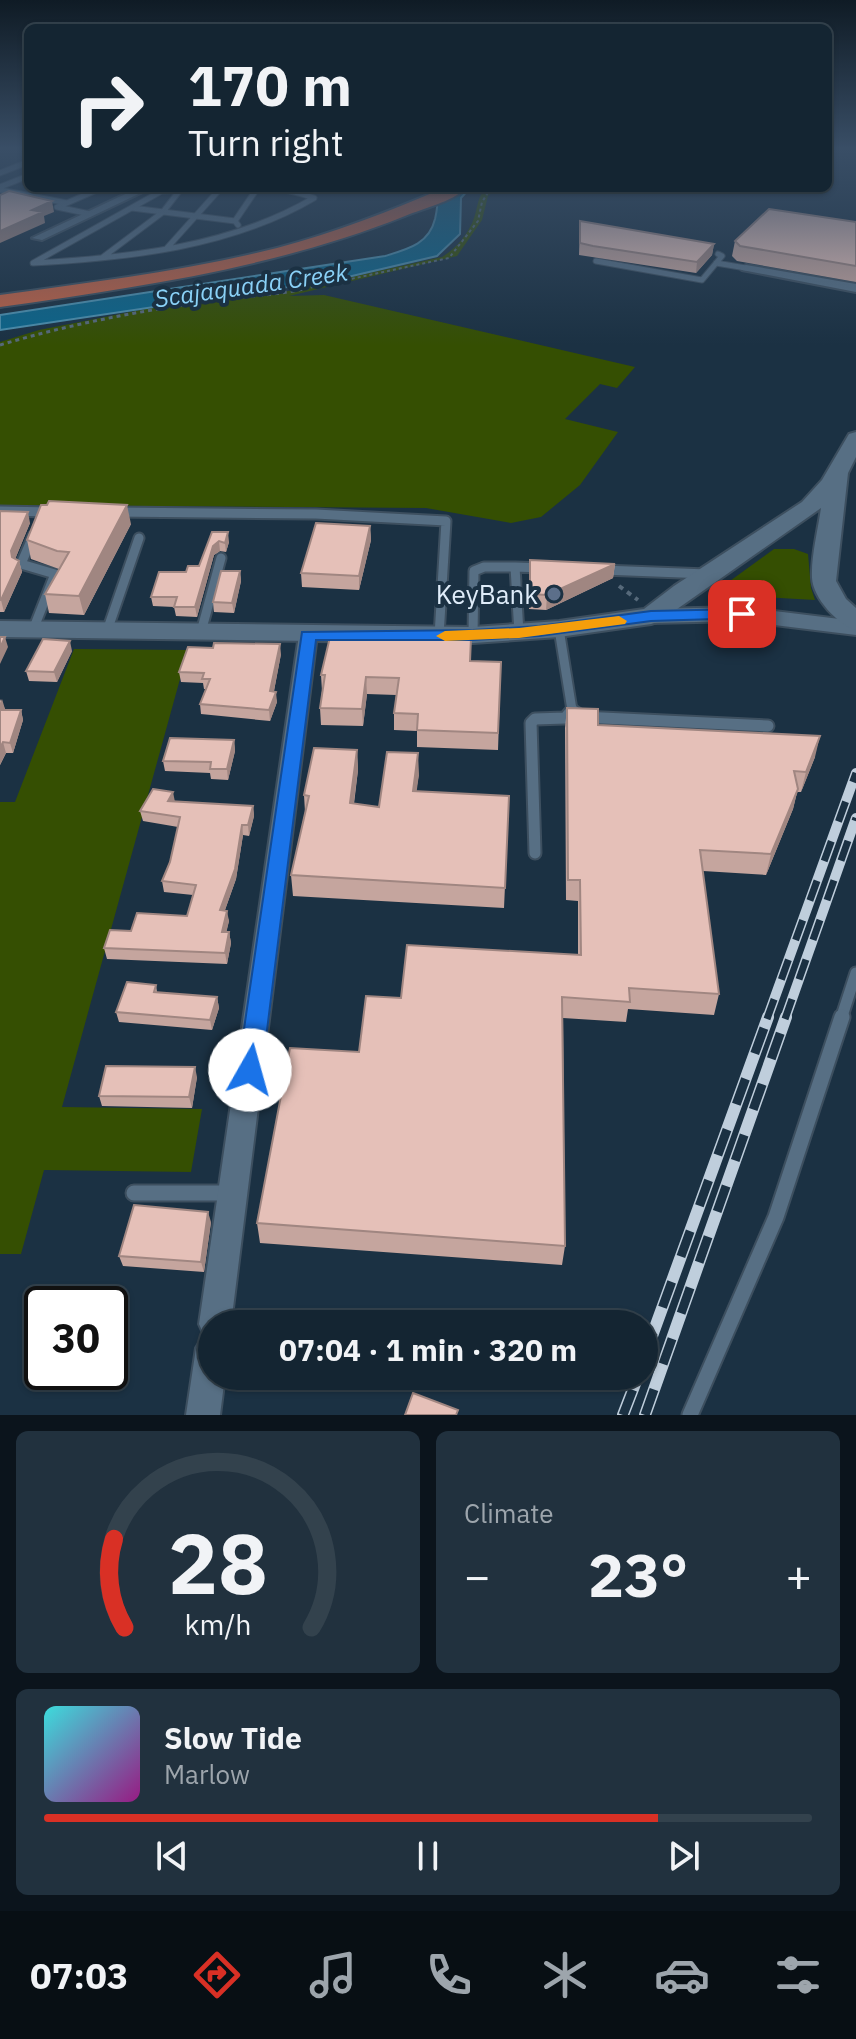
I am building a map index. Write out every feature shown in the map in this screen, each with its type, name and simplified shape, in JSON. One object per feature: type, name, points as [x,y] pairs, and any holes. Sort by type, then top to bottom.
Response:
[{"type":"highway","points":[[0,293],[201,263],[359,224],[383,213]]},
{"type":"highway","points":[[0,301],[190,272],[285,251],[389,213]]},
{"type":"main road","points":[[856,438],[845,468],[824,581],[836,603],[856,625]]},
{"type":"main road","points":[[0,629],[439,636],[559,629],[646,609],[709,574],[801,515],[845,468]]},
{"type":"street","points":[[38,238],[90,214]]},
{"type":"street","points":[[746,268],[856,288]]},
{"type":"street","points":[[646,609],[856,625]]},
{"type":"street","points":[[217,1310],[308,635]]},
{"type":"street","points":[[203,1415],[206,1390]]},
{"type":"lane","points":[[85,213],[90,214]]},
{"type":"lane","points":[[122,213],[33,263],[103,257],[210,240],[283,213]]},
{"type":"lane","points":[[103,257],[162,213]]},
{"type":"lane","points":[[162,213],[235,221],[242,229]]},
{"type":"lane","points":[[167,248],[200,213]]},
{"type":"lane","points":[[235,221],[240,213]]},
{"type":"lane","points":[[596,261],[702,280],[722,256],[718,254]]},
{"type":"lane","points":[[716,263],[746,268]]},
{"type":"lane","points":[[0,511],[63,512]]},
{"type":"lane","points":[[111,512],[316,514],[446,521],[439,636]]},
{"type":"lane","points":[[33,630],[55,574],[21,564],[38,524]]},
{"type":"lane","points":[[107,631],[139,538]]},
{"type":"lane","points":[[201,632],[221,558]]},
{"type":"lane","points":[[473,635],[474,571],[484,567],[556,568]]},
{"type":"lane","points":[[515,567],[519,633]]},
{"type":"lane","points":[[598,570],[709,574]]},
{"type":"lane","points":[[559,629],[572,710],[582,717],[768,726]]},
{"type":"lane","points":[[535,853],[531,723],[535,719],[565,718],[572,710]]},
{"type":"lane","points":[[690,1415],[776,1217],[856,973]]},
{"type":"lane","points":[[134,1193],[233,1193]]},
{"type":"path","points":[[0,345],[34,335],[217,300],[278,295],[449,258],[478,221],[480,213]]},
{"type":"path","points":[[614,582],[646,609]]},
{"type":"green space","points":[[476,213],[484,213],[457,256],[289,296],[324,295],[635,367],[617,388],[600,384],[565,419],[618,432],[580,485],[541,517],[511,523],[426,508],[0,505],[0,342],[39,330],[161,306],[219,297],[279,293],[442,257],[465,235]]},
{"type":"green space","points":[[774,549],[794,549],[808,554],[815,600],[712,594]]},
{"type":"green space","points":[[74,649],[188,650],[62,1107],[202,1109],[191,1172],[44,1170],[21,1254],[0,1254],[0,802],[15,802]]},
{"type":"water","name":"Scajaquada Creek","points":[[436,213],[461,213],[460,234],[437,256],[335,280],[0,330],[0,315],[385,256],[423,240]]},
{"type":"building","points":[[0,213],[41,213],[0,231]]},
{"type":"building","points":[[765,213],[796,213],[856,222],[856,266],[740,246],[735,241]]},
{"type":"building","points":[[580,221],[714,244],[697,262],[593,246],[580,243]]},
{"type":"building","points":[[49,501],[127,505],[79,596],[45,594],[69,552],[27,540],[41,505],[47,505]]},
{"type":"building","points":[[0,511],[28,512],[11,551],[12,557],[19,561],[1,600],[0,600]]},
{"type":"building","points":[[316,523],[370,526],[359,576],[301,573]]},
{"type":"building","points":[[212,532],[228,532],[225,543],[219,541],[213,546],[195,607],[174,607],[177,597],[151,597],[159,572],[186,572],[188,566],[199,566]]},
{"type":"building","points":[[530,560],[615,564],[547,595],[530,594]]},
{"type":"building","points":[[221,571],[240,571],[232,603],[213,602]]},
{"type":"building","points":[[330,637],[471,638],[470,661],[501,662],[498,733],[417,730],[418,714],[394,713],[399,678],[366,677],[362,709],[320,708],[325,675],[321,675]]},
{"type":"building","points":[[43,639],[70,641],[54,672],[26,671]]},
{"type":"building","points":[[214,643],[280,644],[270,691],[276,692],[269,710],[200,704],[210,679],[202,679],[204,673],[179,672],[188,647],[213,648]]},
{"type":"building","points":[[567,708],[598,709],[598,725],[820,736],[806,772],[794,771],[798,789],[771,854],[700,850],[719,994],[629,988],[630,1002],[562,997],[565,1246],[257,1223],[290,1048],[359,1052],[366,996],[401,998],[407,945],[581,955],[580,880],[568,880]]},
{"type":"building","points":[[0,710],[21,710],[10,743],[3,742],[0,748]]},
{"type":"building","points":[[170,738],[234,740],[227,769],[210,769],[211,762],[163,761]]},
{"type":"building","points":[[314,748],[357,750],[350,803],[379,807],[387,752],[418,753],[413,791],[509,796],[505,888],[291,875],[309,796],[304,795]]},
{"type":"building","points":[[153,789],[173,792],[168,801],[253,806],[248,825],[242,825],[235,869],[220,910],[227,911],[222,932],[229,932],[225,953],[104,948],[110,930],[131,931],[137,913],[187,916],[196,885],[162,881],[170,862],[180,817],[140,811]]},
{"type":"building","points":[[127,982],[156,985],[154,992],[217,997],[210,1020],[116,1012]]},
{"type":"building","points":[[106,1066],[195,1067],[189,1097],[99,1096]]},
{"type":"building","points":[[134,1205],[208,1212],[201,1262],[119,1256]]},
{"type":"building","points":[[413,1393],[458,1410],[456,1415],[405,1415]]},
{"type":"railway","points":[[767,1019],[856,773]]},
{"type":"railway","points":[[785,1019],[856,818]]},
{"type":"railway","points":[[658,1320],[768,1017]]},
{"type":"railway","points":[[645,1415],[786,1017]]},
{"type":"railway","points":[[623,1415],[633,1390]]},
{"type":"slow traffic","points":[[445,636],[519,633],[619,621]]},
{"type":"place","name":"KeyBank","points":[[554,594]]},
{"type":"route","points":[[250,1070],[308,635],[519,633],[651,616],[742,614]]}]
